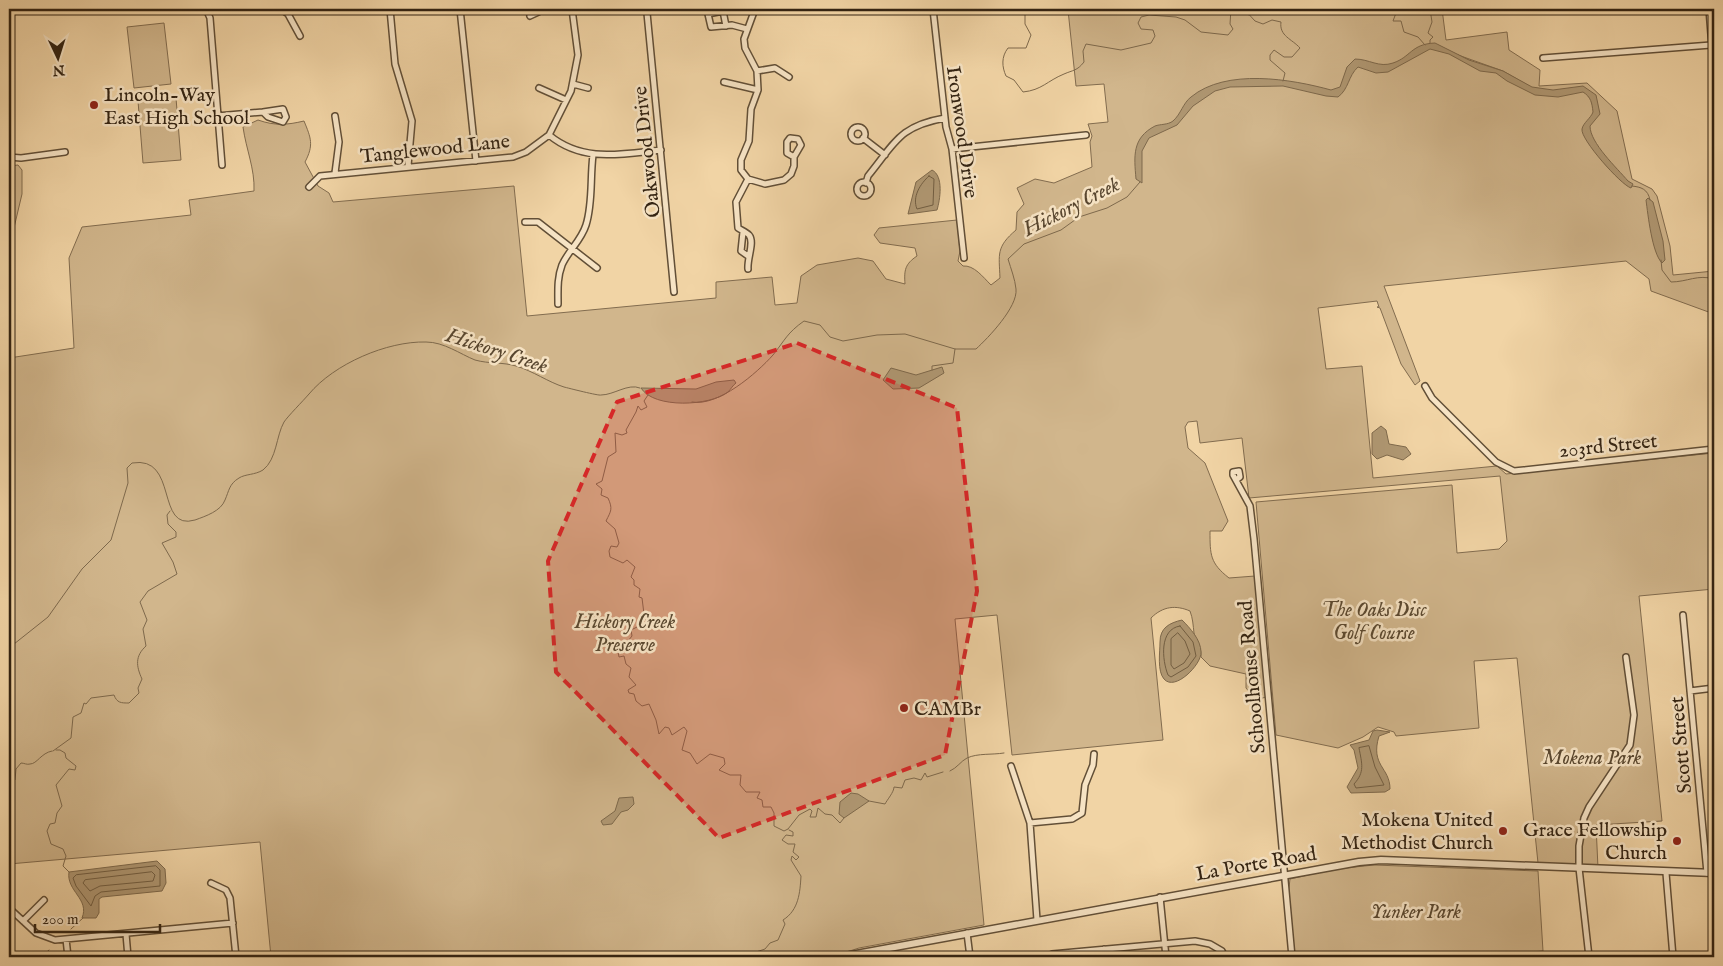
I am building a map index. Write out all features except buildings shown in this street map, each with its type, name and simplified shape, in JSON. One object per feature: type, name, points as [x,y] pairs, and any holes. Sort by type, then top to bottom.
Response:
[{"type":"street","points":[[206,9],[210,18],[216,75],[217,116],[222,165]]},
{"type":"street","points":[[281,9],[288,14],[300,36]]},
{"type":"street","points":[[390,9],[395,64],[412,120],[408,166]]},
{"type":"street","points":[[460,9],[476,161]]},
{"type":"street","points":[[530,16],[545,9]]},
{"type":"street","points":[[572,9],[578,55],[573,84],[550,135],[571,150],[593,155],[661,150]]},
{"type":"street","name":"Oakwood Drive","points":[[648,9],[674,292]]},
{"type":"street","points":[[756,9],[744,39],[745,48],[757,71],[758,90],[751,110],[749,141],[741,160],[741,170],[748,179],[765,184],[784,180],[791,174],[794,166],[794,157]]},
{"type":"street","name":"Ironwood Drive","points":[[933,9],[945,118],[952,149],[964,258]]},
{"type":"street","points":[[1709,9],[1714,73]]},
{"type":"street","points":[[726,26],[747,29]]},
{"type":"street","points":[[1542,58],[1711,44]]},
{"type":"street","points":[[757,71],[775,68],[789,77]]},
{"type":"street","points":[[724,82],[758,90]]},
{"type":"street","points":[[573,84],[588,88]]},
{"type":"street","points":[[539,88],[566,100]]},
{"type":"street","points":[[217,116],[263,112]]},
{"type":"street","points":[[335,116],[339,142],[335,173]]},
{"type":"street","points":[[866,183],[868,176],[899,138],[912,126],[945,118]]},
{"type":"street","name":"Tanglewood Lane","points":[[309,187],[320,176],[335,173],[513,157],[526,152],[550,135]]},
{"type":"street","points":[[952,149],[1086,136]]},
{"type":"street","points":[[863,138],[885,155]]},
{"type":"street","points":[[9,157],[21,158],[65,152]]},
{"type":"street","points":[[558,304],[558,280],[562,264],[584,232],[589,214],[593,155]]},
{"type":"street","points":[[748,179],[736,202],[738,228],[749,236],[752,242],[751,251],[748,256],[748,269]]},
{"type":"street","points":[[525,222],[538,222],[597,268]]},
{"type":"street","points":[[743,232],[741,251],[748,256]]},
{"type":"street","name":"203rd Street","points":[[1424,386],[1432,398],[1505,468],[1514,471],[1714,449]]},
{"type":"street","name":"Schoolhouse Road","points":[[1236,480],[1250,506],[1292,957]]},
{"type":"street","name":"Scott Street","points":[[1683,615],[1706,873]]},
{"type":"street","points":[[1589,957],[1579,868],[1579,846],[1584,818],[1603,784],[1628,750],[1632,738],[1634,715],[1626,658]]},
{"type":"street","points":[[1690,691],[1714,688]]},
{"type":"street","points":[[1030,823],[1072,819],[1082,813],[1085,784],[1093,766],[1094,754]]},
{"type":"street","points":[[1011,766],[1030,823],[1037,920]]},
{"type":"street","name":"La Porte Road","points":[[840,957],[1348,863],[1381,860],[1666,873],[1714,873]]},
{"type":"street","points":[[1666,873],[1673,957]]},
{"type":"street","points":[[211,883],[226,890],[228,894],[236,957]]},
{"type":"street","points":[[1160,897],[1166,957]]},
{"type":"street","points":[[23,921],[44,900]]},
{"type":"street","points":[[9,908],[44,938],[66,939],[233,923]]},
{"type":"street","points":[[126,934],[128,957]]},
{"type":"street","points":[[967,934],[970,957]]},
{"type":"street","points":[[66,939],[68,957]]},
{"type":"street","points":[[1047,957],[1104,949],[1195,941],[1210,944],[1222,951],[1225,957]]},
{"type":"street","points":[[1104,949],[1105,957]]},
{"type":"highlighted area","points":[[797,343],[957,408],[977,591],[945,755],[719,838],[556,672],[548,561],[617,402]]},
{"type":"green space","name":"Hickory Creek Preserve","points":[[1442,9],[1446,40],[1507,32],[1509,50],[1540,70],[1539,86],[1587,83],[1617,111],[1632,179],[1652,189],[1657,196],[1670,246],[1673,275],[1714,271],[1714,314],[1651,291],[1649,279],[1626,261],[1384,286],[1420,381],[1415,385],[1401,364],[1380,308],[1377,307],[1379,307],[1377,301],[1318,308],[1326,369],[1362,366],[1373,478],[1497,466],[1506,474],[1714,453],[1714,589],[1639,596],[1662,821],[1596,825],[1598,868],[1538,863],[1517,658],[1474,661],[1479,728],[1396,736],[1394,732],[1378,727],[1363,737],[1338,748],[1276,735],[1256,502],[1452,485],[1457,553],[1499,549],[1507,541],[1500,476],[1249,498],[1242,438],[1200,443],[1197,421],[1188,422],[1185,427],[1188,448],[1205,463],[1228,521],[1222,531],[1210,531],[1212,558],[1218,568],[1229,578],[1255,576],[1266,697],[1256,700],[1246,688],[1246,674],[1210,666],[1201,657],[1201,650],[1194,633],[1190,611],[1175,607],[1165,609],[1151,618],[1163,740],[1012,755],[997,615],[955,619],[984,925],[859,948],[831,957],[271,957],[260,842],[9,864],[9,358],[74,348],[69,258],[82,227],[191,215],[189,200],[254,191],[253,175],[243,127],[258,120],[281,124],[304,121],[310,142],[310,151],[305,162],[318,186],[329,193],[333,202],[514,186],[527,316],[716,298],[716,282],[772,277],[775,305],[797,303],[801,276],[817,265],[858,258],[873,261],[886,279],[905,284],[906,268],[917,256],[915,248],[880,243],[874,235],[879,228],[957,220],[960,251],[958,261],[963,266],[975,269],[991,285],[1000,278],[1000,251],[1005,241],[1016,230],[1017,212],[1024,204],[1017,188],[1035,179],[1054,183],[1092,167],[1090,142],[1092,136],[1088,124],[1108,122],[1104,84],[1076,86],[1068,10]],"holes":[[[1458,55],[1503,71],[1529,86],[1527,87]]]},
{"type":"green space","points":[[164,23],[171,84],[134,88],[127,27]]},
{"type":"green space","points":[[176,98],[181,160],[143,163],[138,101]]},
{"type":"green space","points":[[18,165],[22,170],[22,194],[13,232],[9,233],[9,166]]},
{"type":"green space","name":"Yunker Park","points":[[1374,865],[1538,871],[1543,951],[1473,957],[1295,957],[1288,896],[1290,879],[1335,869]]},
{"type":"water","points":[[1435,43],[1469,60],[1503,71],[1532,87],[1553,90],[1583,86],[1596,95],[1600,114],[1590,126],[1591,133],[1605,155],[1628,181],[1633,184],[1631,188],[1619,179],[1602,161],[1583,134],[1582,129],[1593,112],[1591,100],[1583,92],[1558,97],[1535,95],[1507,81],[1496,73],[1480,71],[1449,54],[1430,49],[1388,72],[1376,73],[1358,67],[1352,74],[1342,94],[1338,97],[1283,86],[1230,87],[1215,91],[1193,106],[1177,125],[1149,138],[1142,151],[1142,183],[1136,179],[1135,155],[1138,142],[1142,136],[1155,126],[1173,121],[1188,99],[1205,88],[1222,82],[1259,78],[1297,82],[1331,90],[1340,87],[1347,67],[1355,59],[1379,64],[1393,63],[1416,48]]},
{"type":"water","points":[[932,170],[936,173],[940,183],[937,210],[908,214],[916,182]]},
{"type":"water","points":[[1648,198],[1653,202],[1663,241],[1665,260],[1662,263],[1656,251],[1651,233],[1646,200]]},
{"type":"water","points":[[942,367],[944,373],[919,388],[893,389],[883,380],[891,368],[916,375]]},
{"type":"water","points":[[734,380],[736,383],[728,392],[720,397],[696,402],[669,402],[648,395],[641,388],[696,389],[716,382]]},
{"type":"water","points":[[1381,426],[1386,430],[1389,444],[1406,447],[1411,454],[1403,460],[1387,455],[1377,459],[1372,454],[1372,433]]},
{"type":"water","points":[[1182,620],[1192,630],[1197,639],[1201,648],[1200,657],[1187,675],[1175,682],[1169,682],[1164,679],[1160,671],[1160,637],[1166,627]]},
{"type":"water","points":[[1373,731],[1390,732],[1379,736],[1377,754],[1387,776],[1390,789],[1385,792],[1351,793],[1347,787],[1358,768],[1354,750],[1350,745],[1369,740]]},
{"type":"water","points":[[851,793],[858,794],[869,801],[844,818],[839,814],[840,802]]},
{"type":"water","points":[[633,797],[634,804],[628,810],[621,812],[612,824],[603,825],[601,821],[615,811],[619,798]]},
{"type":"water","points":[[157,861],[165,869],[166,883],[162,891],[102,897],[99,899],[99,913],[96,918],[82,918],[83,905],[71,885],[69,872]]},
{"type":"waterway","points":[[1025,9],[1025,24],[1031,35],[1026,48],[1008,48],[1003,62],[1006,76],[1014,80],[1023,92],[1040,87],[1079,67],[1084,62],[1083,51],[1086,44],[1121,50],[1151,43],[1155,36],[1153,30],[1141,29],[1138,23],[1141,17],[1149,15],[1176,17],[1185,20],[1201,32],[1228,35],[1233,29],[1230,24],[1231,9]]},
{"type":"waterway","points":[[1244,9],[1255,21],[1263,24],[1272,20],[1281,22],[1284,34],[1300,48],[1292,57],[1284,57],[1274,50],[1270,55],[1270,60],[1285,73],[1283,81]]},
{"type":"waterway","points":[[1249,15],[1251,9]]},
{"type":"waterway","points":[[1394,9],[1396,13],[1393,21],[1401,21],[1404,32],[1418,37],[1425,45]]},
{"type":"waterway","points":[[1430,9],[1432,22],[1428,33],[1433,37],[1430,43]]},
{"type":"waterway","name":"Hickory Creek","points":[[692,402],[713,399],[736,387],[766,362],[790,333],[804,321],[820,325],[830,337],[843,341],[877,335],[905,334],[955,349],[976,349],[1001,322],[1015,296],[1014,278],[1008,259],[1024,244],[1061,230],[1079,217],[1107,208],[1127,197],[1140,182]]},
{"type":"waterway","name":"Hickory Creek","points":[[1632,186],[1644,189],[1648,193],[1650,200]]},
{"type":"waterway","name":"Hickory Creek","points":[[1661,260],[1662,270],[1671,282],[1703,277],[1714,279]]},
{"type":"waterway","name":"Hickory Creek","points":[[9,648],[48,617],[82,569],[111,540],[128,483],[127,468],[132,463],[147,464],[156,470],[175,515],[183,521],[195,520],[208,515],[223,504],[236,480],[260,472],[268,465],[274,454],[284,422],[309,394],[332,373],[362,356],[395,345],[426,342],[445,346],[475,360],[516,366],[558,385],[589,393],[601,395],[631,387],[640,388]]},
{"type":"waterway","points":[[932,370],[932,366],[953,363],[955,349]]},
{"type":"waterway","points":[[648,395],[644,401],[647,407],[641,410],[638,406],[626,430],[627,433],[622,435],[615,433],[616,452],[608,457],[602,481],[596,484],[602,489],[601,495],[608,498],[610,502],[611,510],[606,521],[615,529],[619,543],[617,547],[611,546],[609,551],[610,557],[623,563],[627,560],[635,567],[631,577],[634,580],[634,585],[640,589],[639,597],[642,598],[644,614],[647,616],[646,619],[639,619],[639,626],[631,630],[632,636],[628,641],[617,646],[619,657],[624,656],[626,664],[631,668],[629,677],[636,685],[628,690],[629,693],[634,694],[636,701],[642,706],[649,704],[656,720],[659,734],[665,727],[669,728],[672,735],[684,727],[687,731],[682,750],[690,753],[697,764],[710,754],[724,758],[725,764],[719,770],[730,775],[741,775],[740,785],[746,792],[760,792],[757,798],[762,800],[763,807],[771,807],[774,813],[774,826],[784,831],[788,829],[799,815],[810,809],[812,811],[810,817],[816,817],[818,808],[825,814],[832,815],[840,823],[844,818]]},
{"type":"waterway","points":[[53,751],[71,738],[73,717],[81,713],[84,703],[86,704],[91,698],[114,695],[116,700],[129,703],[139,693],[138,688],[142,679],[138,657],[146,646],[143,629],[147,620],[140,602],[148,591],[177,574],[173,562],[162,543],[176,537],[176,532],[168,524],[167,515],[170,511]]},
{"type":"waterway","points":[[56,750],[65,753],[66,758],[76,766],[75,770],[69,769],[56,785],[62,806],[57,813],[55,823],[50,824],[47,831],[51,844],[63,849],[66,856],[63,866],[69,872]]},
{"type":"waterway","points":[[9,785],[15,780],[16,769],[21,763],[33,764],[52,751]]},
{"type":"waterway","points":[[950,771],[971,756],[1004,753]]},
{"type":"waterway","points":[[869,801],[885,804],[892,794],[894,787],[902,788],[905,780],[914,778],[921,780],[925,773],[927,777],[943,772]]},
{"type":"waterway","points":[[750,957],[750,954],[765,949],[770,943],[778,940],[785,924],[783,920],[792,911],[798,900],[801,876],[791,860],[792,856],[796,860],[799,857],[793,852],[795,844],[788,844],[782,840],[786,835],[793,836],[793,832],[789,830]]},
{"type":"waterway","points":[[71,929],[83,918]]},
{"type":"waterway","points":[[41,957],[49,950]]},
{"type":"place","name":"Lincoln-Way East High School","points":[[94,105]]},
{"type":"place","name":"CAMBr","points":[[904,708]]},
{"type":"place","name":"Mokena United Methodist Church","points":[[1503,831]]},
{"type":"place","name":"Grace Fellowship Church","points":[[1677,841]]},
{"type":"park label","name":"The Oaks Disc Golf Course","points":[[1374,620]]},
{"type":"park label","name":"Mokena Park","points":[[1592,757]]}]
